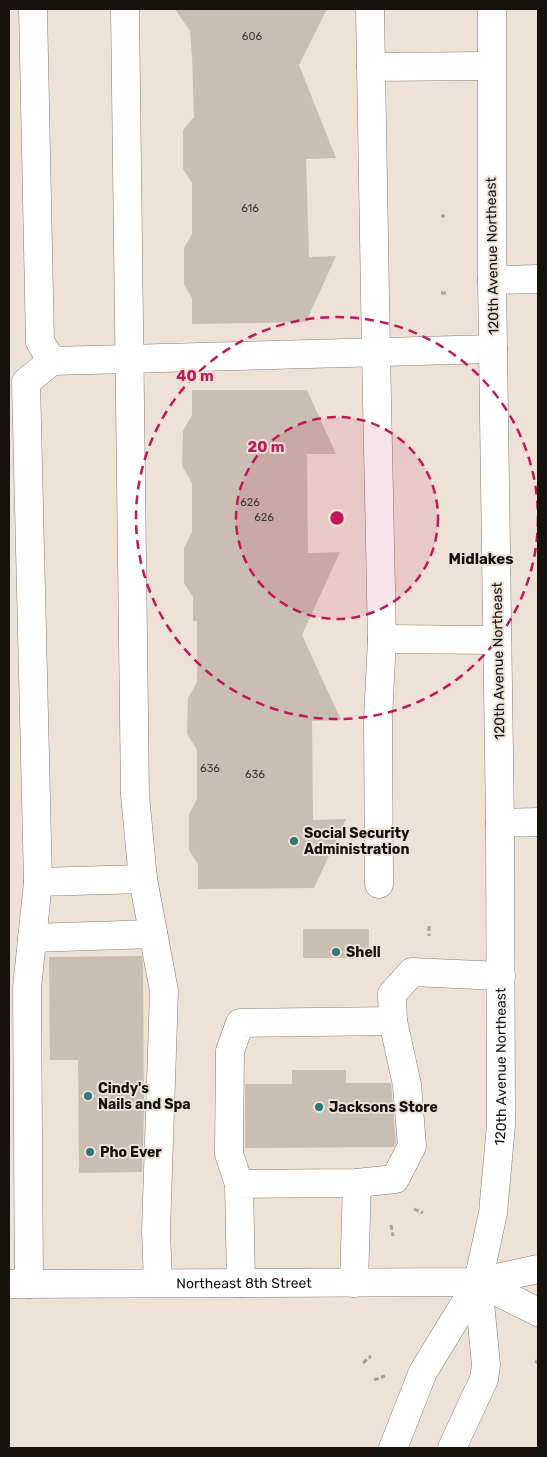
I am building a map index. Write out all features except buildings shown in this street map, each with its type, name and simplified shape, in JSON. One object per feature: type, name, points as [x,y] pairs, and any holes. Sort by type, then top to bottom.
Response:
[{"type":"main road","points":[[33,9],[40,342],[52,361]]},
{"type":"main road","points":[[125,9],[135,795],[145,890],[164,991],[156,1231],[158,1283]]},
{"type":"main road","points":[[370,9],[382,639],[378,719],[379,884]]},
{"type":"main road","name":"120th Avenue Northeast","points":[[452,1448],[484,1379],[486,1365],[478,1282],[493,1213],[501,1125],[500,823],[490,66],[492,9]]},
{"type":"main road","points":[[371,67],[490,66]]},
{"type":"main road","points":[[492,280],[538,279]]},
{"type":"main road","points":[[19,1284],[27,988],[38,882],[26,382],[52,361],[493,349]]},
{"type":"main road","points":[[382,639],[497,640]]},
{"type":"main road","points":[[500,823],[538,822]]},
{"type":"main road","points":[[38,882],[145,890]]},
{"type":"main road","points":[[32,938],[153,934]]},
{"type":"main road","points":[[238,1184],[357,1183],[395,1179],[412,1146],[407,1085],[392,1021],[392,994],[412,972],[501,976]]},
{"type":"main road","points":[[241,1283],[238,1184],[229,1154],[230,1051],[240,1023],[392,1021]]},
{"type":"main road","points":[[354,1283],[357,1183]]},
{"type":"main road","name":"Northeast 8th Street","points":[[19,1284],[478,1282],[538,1269]]},
{"type":"main road","name":"120th Avenue Northeast","points":[[393,1448],[423,1372],[478,1282]]},
{"type":"main road","name":"Northeast 8th Street","points":[[478,1282],[538,1312]]},
{"type":"path","points":[[429,926],[429,936]]},
{"type":"path","points":[[414,1210],[423,1213]]},
{"type":"path","points":[[391,1225],[393,1236]]},
{"type":"path","points":[[363,1363],[371,1356]]},
{"type":"path","points":[[374,1380],[385,1376]]},
{"type":"place","name":"Social Security Administration","points":[[294,841]]},
{"type":"place","name":"Shell","points":[[336,952]]},
{"type":"place","name":"Cindy's Nails and Spa","points":[[88,1096]]},
{"type":"place","name":"Jacksons Store","points":[[319,1107]]},
{"type":"place","name":"Pho Ever","points":[[90,1152]]},
{"type":"district","name":"Midlakes","points":[[481,559]]}]
